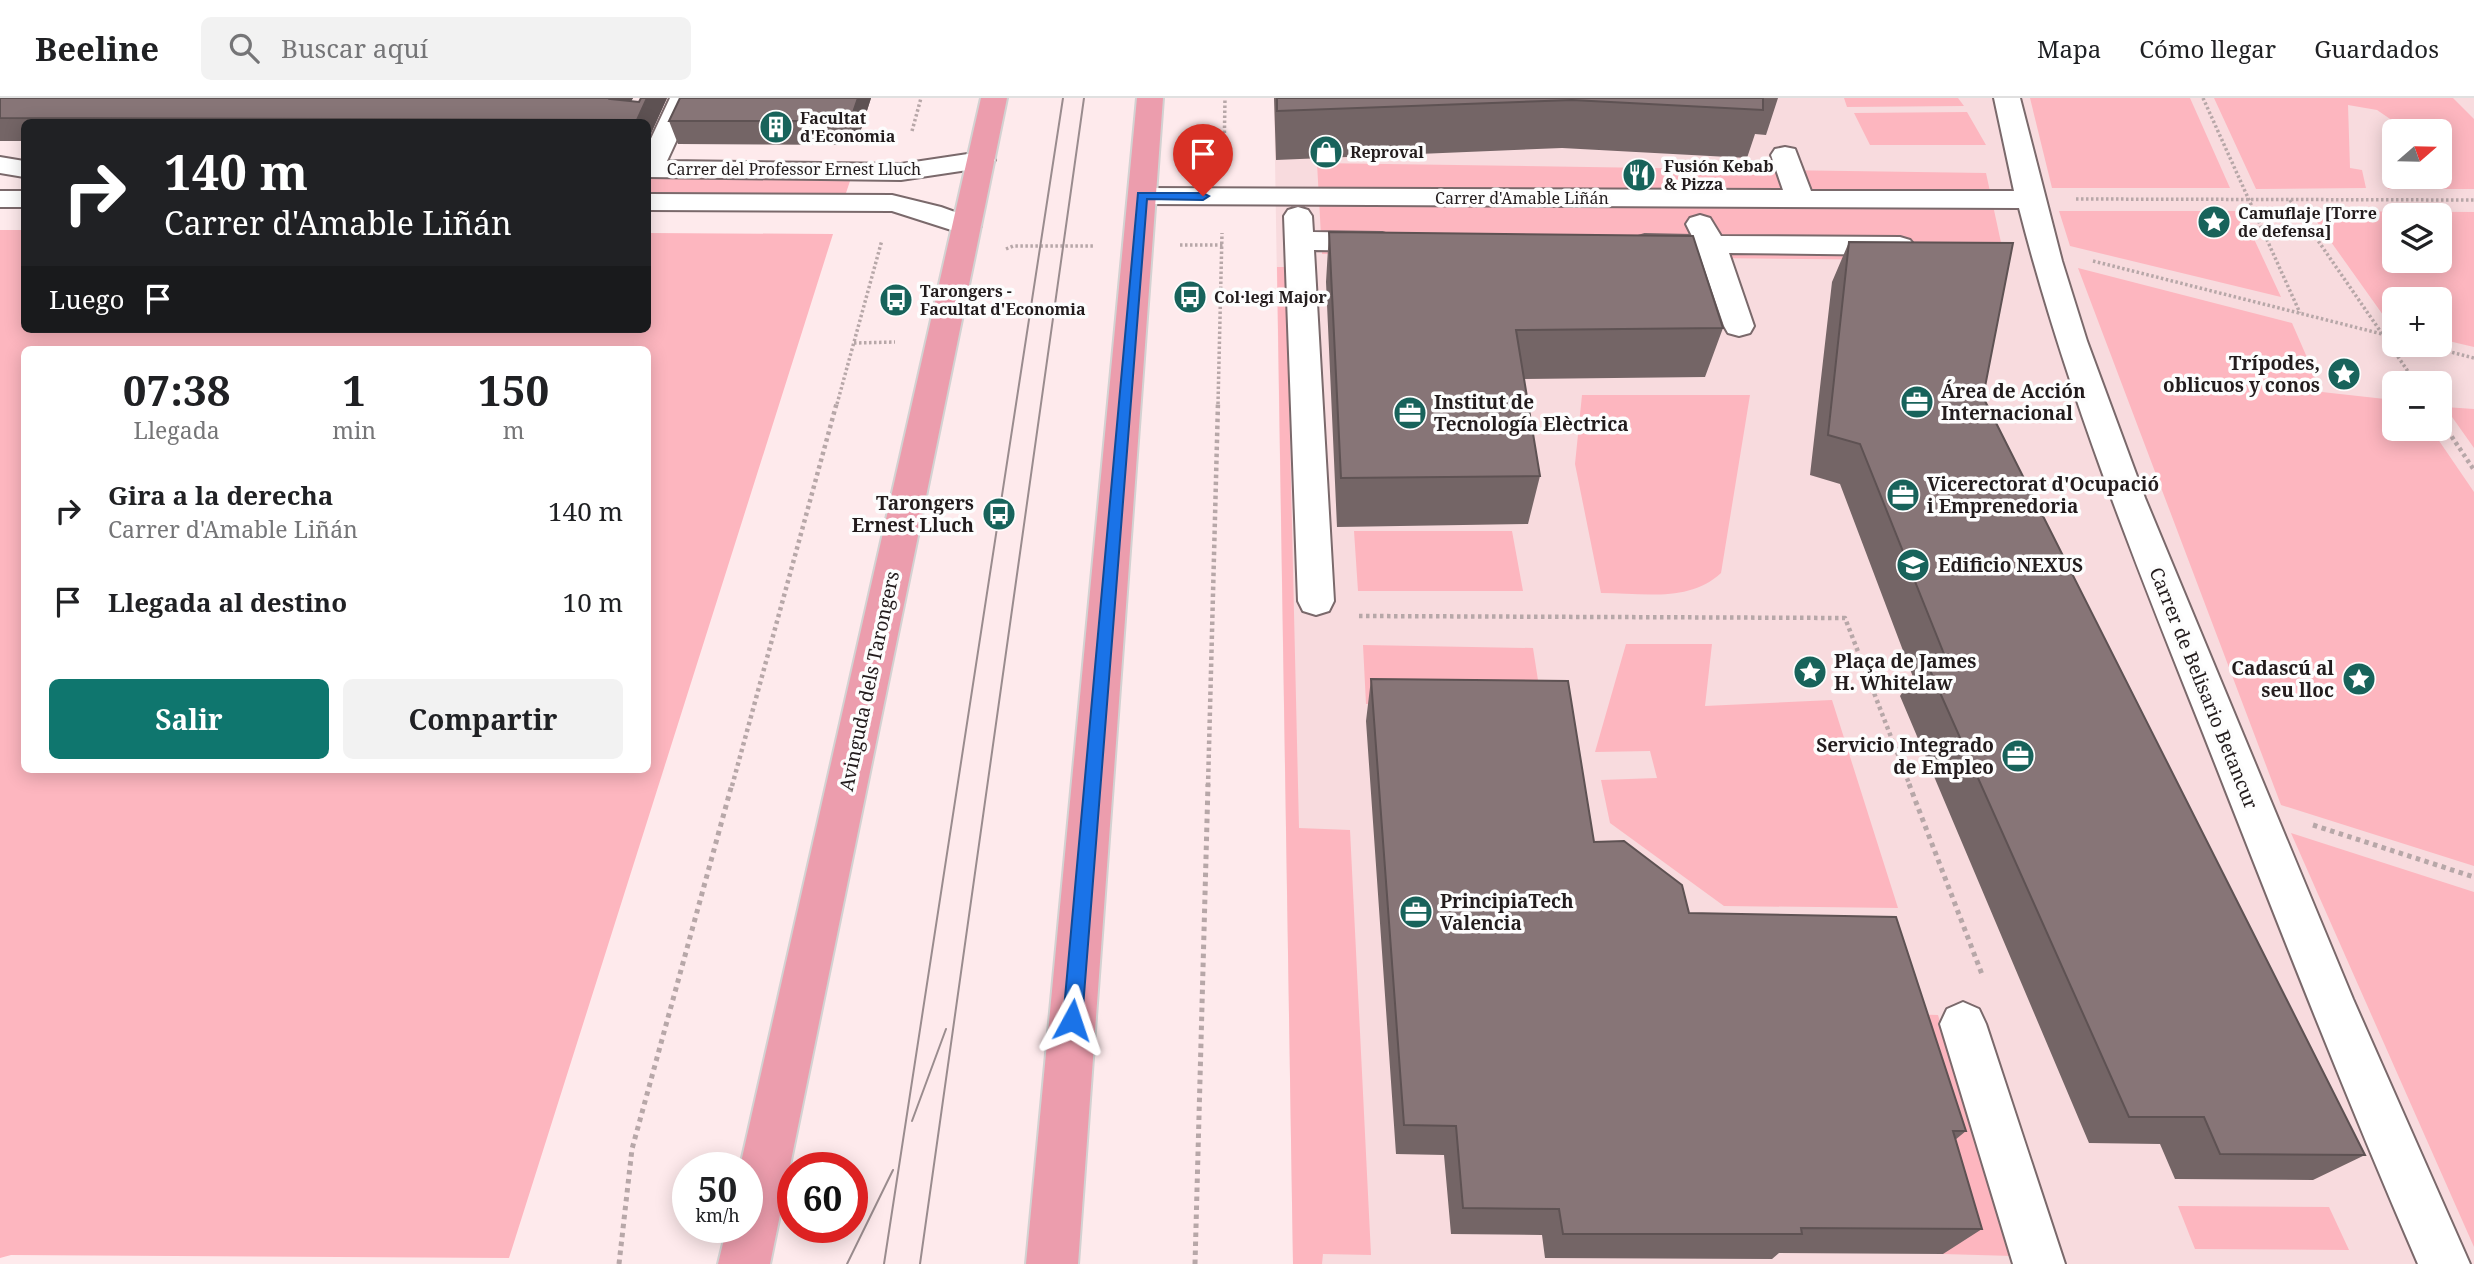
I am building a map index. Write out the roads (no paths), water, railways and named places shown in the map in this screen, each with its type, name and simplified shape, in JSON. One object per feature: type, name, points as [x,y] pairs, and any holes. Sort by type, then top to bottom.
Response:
[{"type":"main road","name":"Avinguda dels Tarongers","points":[[744,1264],[994,98]]},
{"type":"main road","points":[[1052,1264],[1150,98]]},
{"type":"street","points":[[651,165],[683,98]]},
{"type":"street","name":"Carrer de Belisario Betancur","points":[[2007,98],[2028,200],[2027,248],[2252,806],[2444,1264]]},
{"type":"street","points":[[1785,155],[1800,199]]},
{"type":"street","name":"Carrer del Professor Ernest Lluch","points":[[651,169],[901,172],[981,160]]},
{"type":"street","points":[[0,165],[21,168]]},
{"type":"street","name":"Carrer d'Amable Liñán","points":[[1142,196],[2028,200]]},
{"type":"street","points":[[1297,197],[1316,601]]},
{"type":"street","points":[[1686,198],[1711,244],[1740,326]]},
{"type":"street","points":[[0,199],[21,199]]},
{"type":"street","name":"Carrer del Professor Ernest Lluch","points":[[651,202],[892,204],[931,213],[967,226]]},
{"type":"street","points":[[1300,242],[1409,242]]},
{"type":"street","points":[[1615,244],[1931,247]]},
{"type":"street","points":[[1963,1024],[2039,1264]]},
{"type":"tram line","points":[[884,1264],[1063,98]]},
{"type":"tram line","points":[[920,1264],[1084,98]]},
{"type":"tram line","points":[[912,1121],[946,1029]]},
{"type":"tram line","points":[[847,1264],[893,1170]]},
{"type":"place","name":"Facultat d'Economia","points":[[776,127]]},
{"type":"place","name":"Reproval","points":[[1326,152]]},
{"type":"place","name":"Fusión Kebab & Pizza","points":[[1639,175]]},
{"type":"place","name":"Camuflaje [Torre de defensa]","points":[[2214,222]]},
{"type":"place","name":"Col·legi Major","points":[[1190,297]]},
{"type":"place","name":"Tarongers - Facultat d'Economia","points":[[896,300]]},
{"type":"place","name":"Trípodes, oblicuos y conos","points":[[2344,374]]},
{"type":"place","name":"Área de Acción Internacional","points":[[1917,402]]},
{"type":"place","name":"Institut de Tecnología Elèctrica","points":[[1410,413]]},
{"type":"place","name":"Vicerectorat d'Ocupació i Emprenedoria","points":[[1903,495]]},
{"type":"place","name":"Tarongers Ernest Lluch","points":[[999,514]]},
{"type":"place","name":"Edificio NEXUS","points":[[1913,565]]},
{"type":"place","name":"Plaça de James H. Whitelaw","points":[[1810,672]]},
{"type":"place","name":"Cadascú al seu lloc","points":[[2359,679]]},
{"type":"place","name":"Servicio Integrado de Empleo","points":[[2018,756]]},
{"type":"place","name":"PrincipiaTech Valencia","points":[[1416,912]]}]
